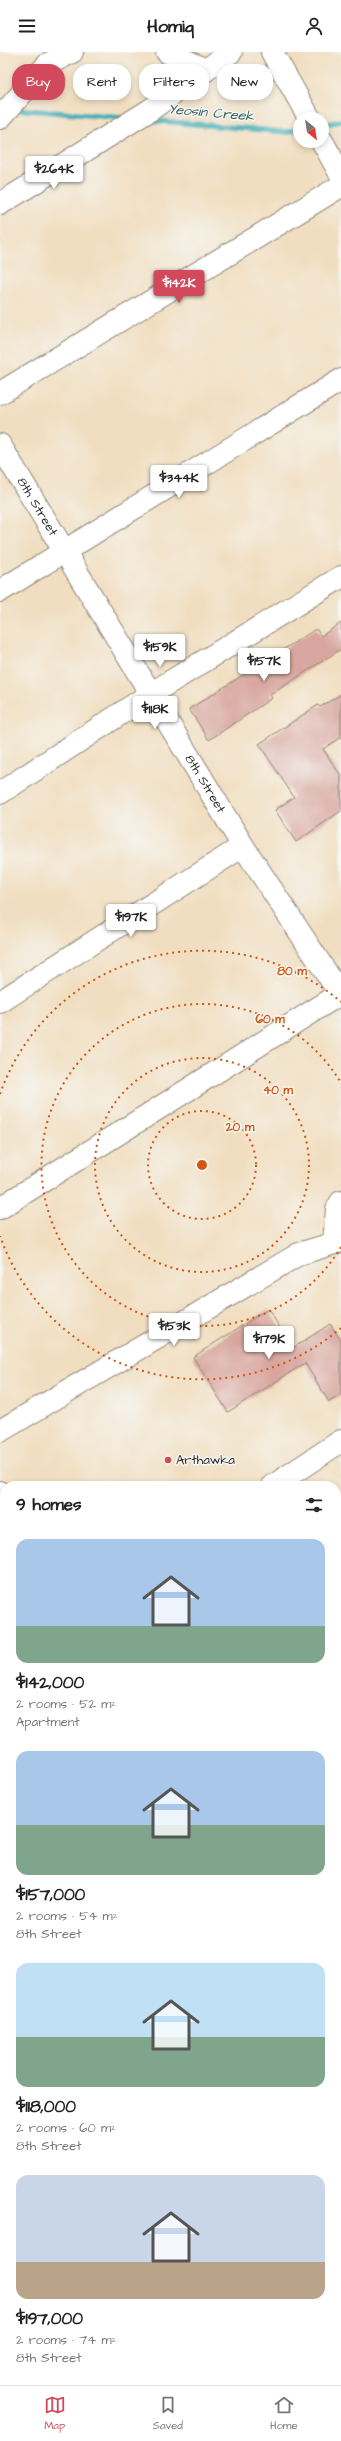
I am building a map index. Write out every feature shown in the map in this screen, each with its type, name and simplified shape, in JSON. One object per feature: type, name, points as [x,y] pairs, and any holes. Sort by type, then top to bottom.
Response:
[{"type":"street","points":[[1,117],[48,64],[72,52]]},
{"type":"street","points":[[167,52],[193,64]]},
{"type":"street","points":[[209,68],[232,52]]},
{"type":"street","points":[[272,52],[306,112]]},
{"type":"street","points":[[0,204],[164,100]]},
{"type":"street","points":[[325,148],[341,175]]},
{"type":"street","points":[[0,393],[341,186]]},
{"type":"street","points":[[0,591],[341,380]]},
{"type":"street","name":"8th Street","points":[[0,445],[152,693],[243,846],[341,994]]},
{"type":"street","points":[[0,793],[152,693],[341,577]]},
{"type":"street","points":[[0,1002],[243,846]]},
{"type":"street","points":[[0,1208],[341,994]]},
{"type":"street","points":[[0,1431],[299,1254],[337,1242],[337,1209],[341,1202]]},
{"type":"street","points":[[281,1481],[341,1441]]},
{"type":"building","points":[[341,623],[341,649],[270,695],[272,698],[209,740],[189,709],[316,629],[321,636]]},
{"type":"building","points":[[341,694],[341,737],[323,749],[341,776],[341,811],[296,842],[275,810],[294,797],[259,744],[318,705],[320,707]]},
{"type":"building","points":[[268,1309],[293,1348],[330,1324],[341,1340],[341,1395],[329,1402],[305,1363],[228,1412],[193,1357]]},
{"type":"waterway","name":"Yeosin Creek","points":[[16,109],[123,118]]},
{"type":"waterway","name":"Yeosin Creek","points":[[148,120],[288,132],[293,131]]},
{"type":"waterway","name":"Yeosin Creek","points":[[329,124],[341,121]]},
{"type":"place","name":"Arthawka","points":[[168,1460]]}]
